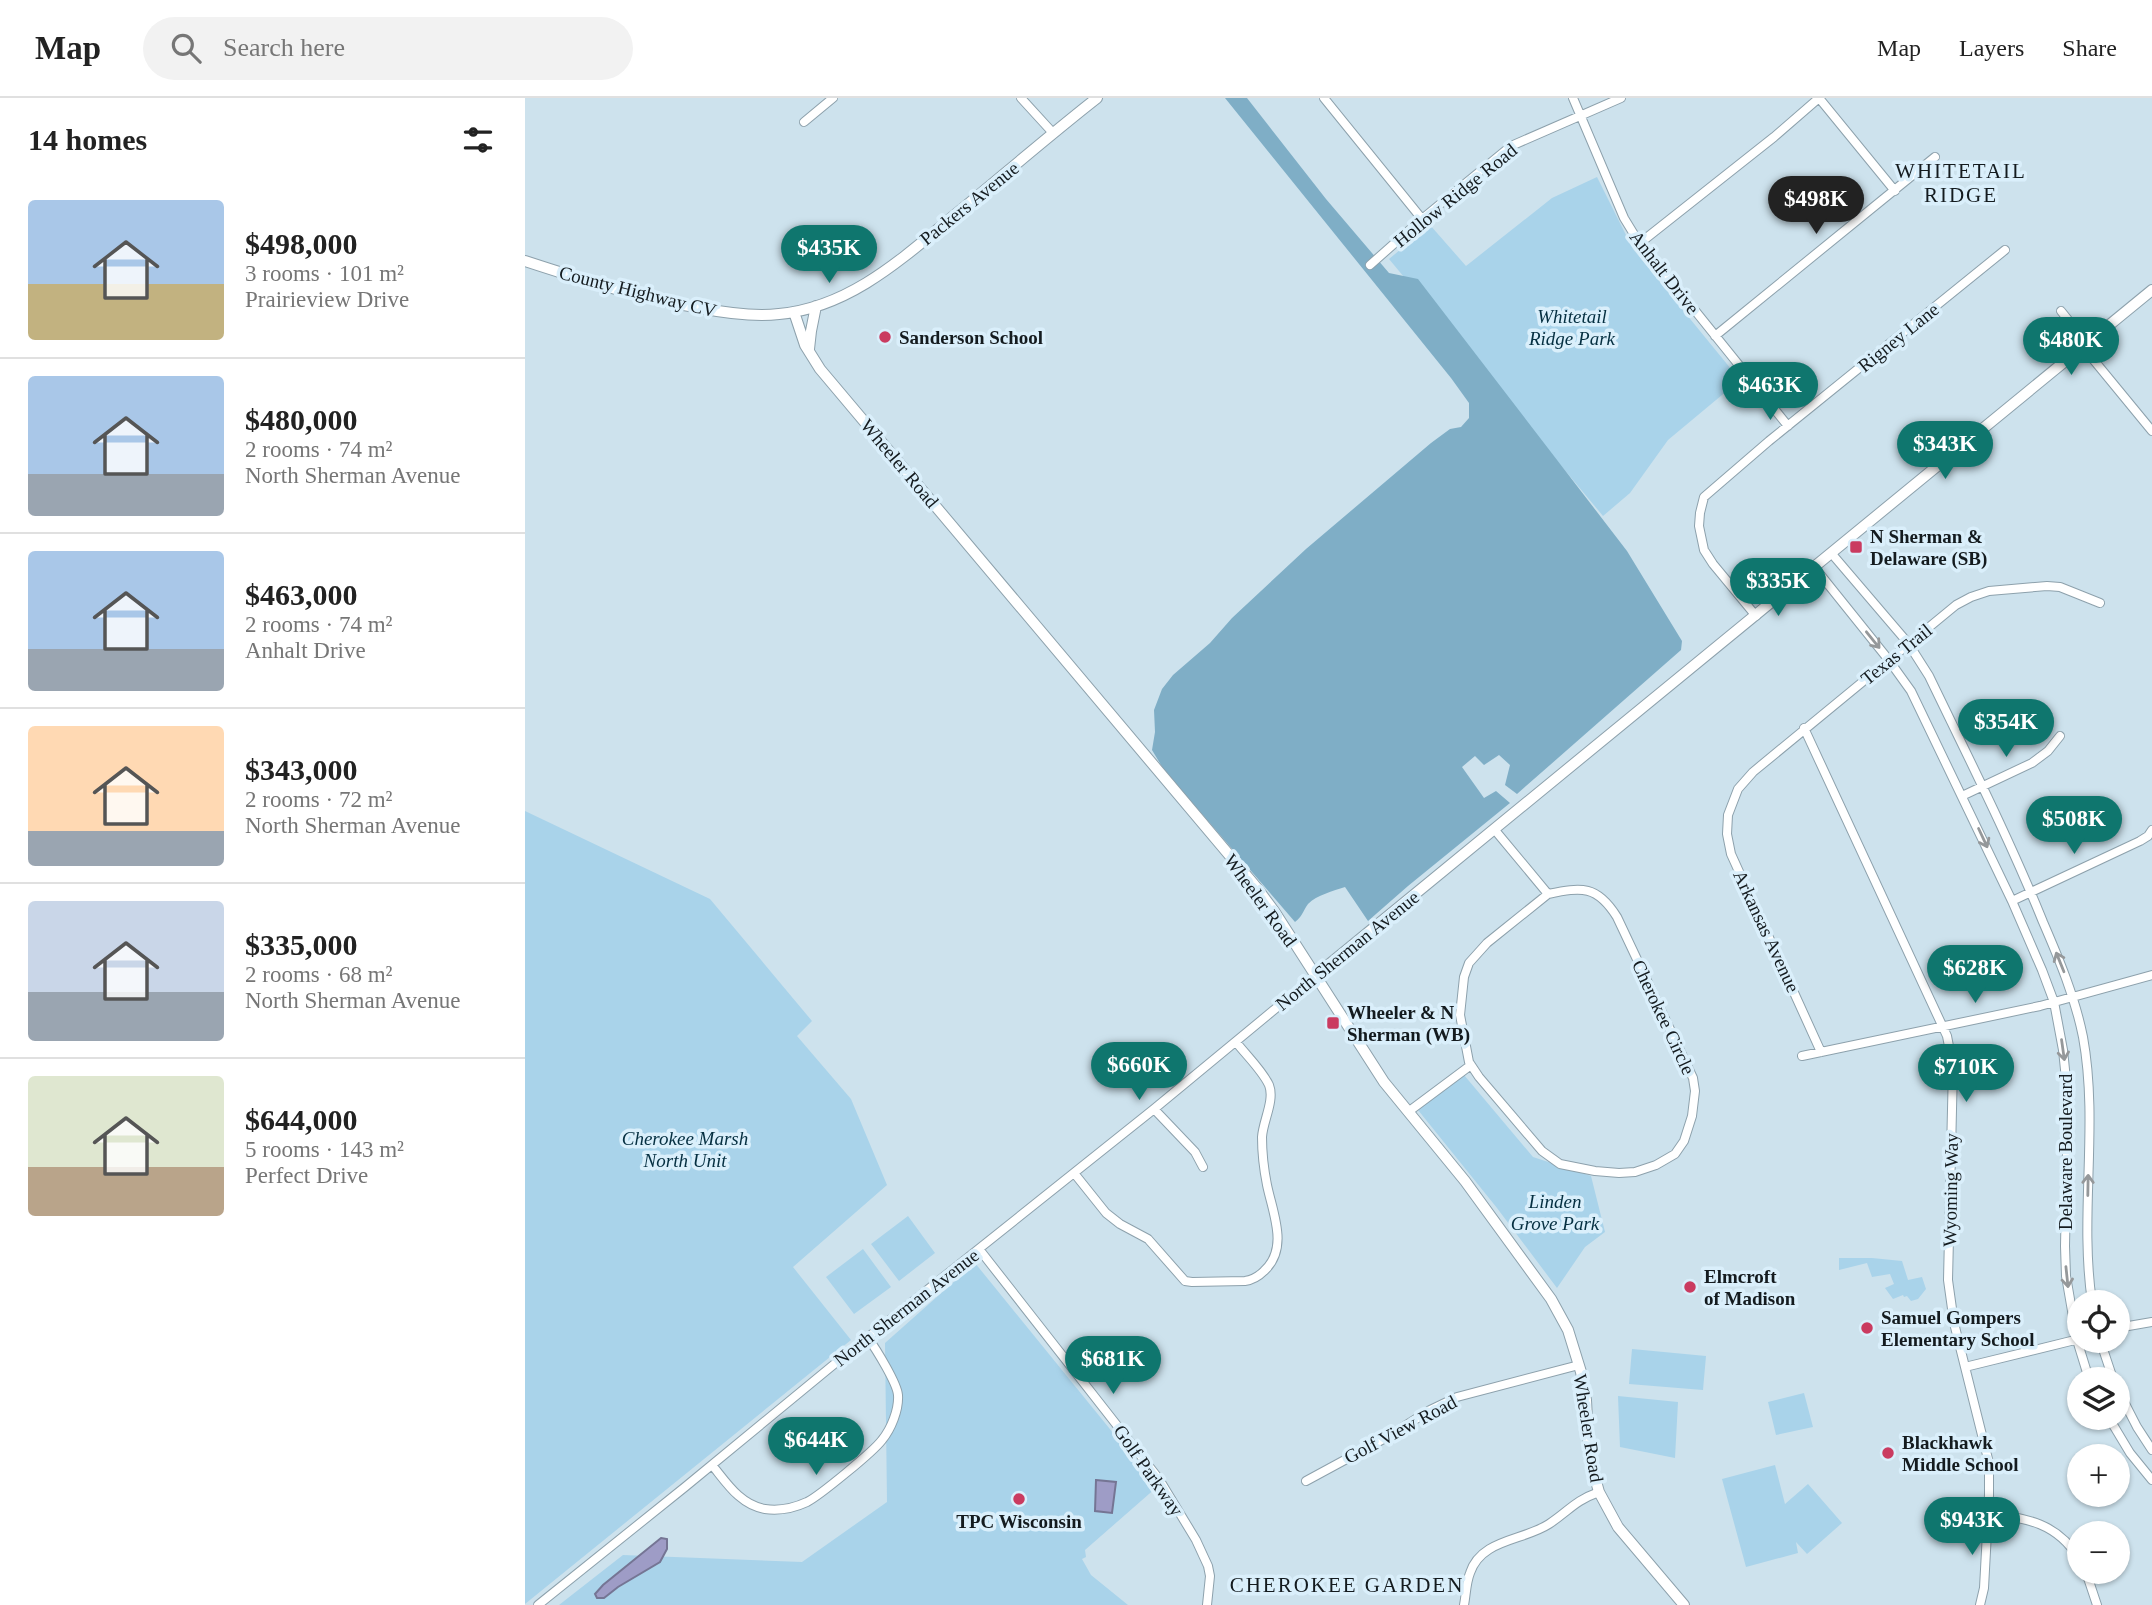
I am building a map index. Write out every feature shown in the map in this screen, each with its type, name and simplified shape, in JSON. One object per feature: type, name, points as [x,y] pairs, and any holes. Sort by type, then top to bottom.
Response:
[{"type":"street","points":[[804,122],[833,98]]},
{"type":"street","points":[[1021,98],[1053,133]]},
{"type":"street","name":"Packers Avenue","points":[[794,312],[850,293],[890,268],[1097,98]]},
{"type":"street","points":[[1324,98],[1422,219]]},
{"type":"street","name":"Anhalt Drive","points":[[1573,98],[1624,218],[1640,243],[1788,426]]},
{"type":"street","name":"Hollow Ridge Road","points":[[1370,265],[1511,146],[1621,98]]},
{"type":"street","points":[[1640,243],[1819,98],[1895,191]]},
{"type":"street","points":[[1715,336],[1935,157]]},
{"type":"street","name":"Rigney Lane","points":[[1755,616],[1704,550],[1699,533],[1700,513],[1705,497],[2005,250]]},
{"type":"street","name":"County Highway CV","points":[[525,261],[595,284],[680,305],[741,314],[794,312]]},
{"type":"street","name":"North Sherman Avenue","points":[[538,1605],[1154,1109],[2152,290]]},
{"type":"street","points":[[809,352],[817,306]]},
{"type":"street","points":[[2060,311],[2081,336],[2083,347],[2152,431]]},
{"type":"street","name":"Wheeler Road","points":[[794,312],[809,352],[846,401],[1053,643],[1257,888],[1384,1082],[1465,1181],[1545,1288],[1567,1330],[1579,1365],[1586,1400],[1589,1456],[1599,1492],[1618,1527],[1684,1605]]},
{"type":"street","name":"Delaware Boulevard","points":[[1832,554],[1907,643],[1929,676],[2031,892],[2073,997],[2083,1037],[2087,1072],[2089,1125],[2086,1247],[2091,1290]]},
{"type":"street","name":"Delaware Boulevard","points":[[1815,568],[1911,691],[2012,901],[2054,1002],[2063,1050],[2068,1100],[2064,1246],[2069,1290]]},
{"type":"street","name":"Texas Trail","points":[[1731,807],[1738,789],[1752,772],[1956,605],[1989,592],[2036,586],[2060,587],[2100,603]]},
{"type":"street","name":"Wyoming Way","points":[[1804,728],[1947,1035],[1953,1067],[1948,1280],[1954,1323],[1989,1463],[1985,1588],[1980,1605]]},
{"type":"street","points":[[1962,796],[2042,756],[2060,736]]},
{"type":"street","name":"Arkansas Avenue","points":[[1731,807],[1727,824],[1731,853],[1821,1052]]},
{"type":"street","points":[[1494,829],[1548,894]]},
{"type":"street","points":[[2012,901],[2140,841],[2152,830]]},
{"type":"street","name":"Cherokee Circle","points":[[1574,888],[1596,892],[1608,902],[1693,1078],[1695,1091],[1692,1116],[1684,1141],[1675,1154],[1656,1165],[1635,1172],[1619,1173],[1560,1164],[1542,1151],[1471,1065],[1460,1016],[1464,977],[1469,963],[1487,943],[1548,894],[1574,888]]},
{"type":"street","points":[[1802,1056],[2054,1002],[2152,975]]},
{"type":"street","points":[[1074,1173],[1112,1218],[1148,1239],[1182,1279],[1192,1282],[1253,1280],[1272,1263],[1277,1251],[1275,1216],[1265,1177],[1262,1135],[1271,1091],[1267,1081],[1235,1042]]},
{"type":"street","points":[[1408,1112],[1471,1065]]},
{"type":"street","points":[[1154,1109],[1199,1157],[1203,1167]]},
{"type":"street","name":"Golf Parkway","points":[[979,1249],[1159,1479],[1209,1566],[1207,1605]]},
{"type":"street","points":[[2130,1326],[2152,1322]]},
{"type":"street","points":[[712,1465],[739,1497],[762,1509],[785,1509],[809,1501],[873,1450],[883,1439],[896,1413],[898,1393],[868,1338]]},
{"type":"street","points":[[1965,1367],[2067,1343]]},
{"type":"street","name":"Golf View Road","points":[[1306,1481],[1457,1397],[1579,1365]]},
{"type":"street","points":[[2130,1413],[2152,1450]]},
{"type":"street","points":[[2116,1430],[2130,1453],[2152,1480]]},
{"type":"street","points":[[1464,1605],[1469,1574],[1478,1557],[1486,1550],[1539,1529],[1581,1499],[1599,1492]]},
{"type":"street","points":[[1988,1513],[2037,1522],[2067,1544]]},
{"type":"street","points":[[2090,1584],[2097,1605]]},
{"type":"green space","name":"Whitetail Ridge Park","points":[[1597,177],[1633,249],[1740,380],[1668,440],[1630,493],[1603,516],[1389,259],[1430,225],[1466,266],[1552,198]]},
{"type":"green space","name":"Cherokee Marsh North Unit","points":[[525,811],[710,899],[812,1021],[797,1036],[851,1099],[887,1185],[793,1267],[851,1340],[525,1604]]},
{"type":"green space","name":"Linden Grove Park","points":[[1464,1075],[1533,1157],[1591,1176],[1605,1232],[1585,1247],[1557,1288],[1418,1110]]},
{"type":"green space","points":[[908,1216],[935,1253],[899,1281],[871,1244]]},
{"type":"green space","points":[[863,1249],[891,1287],[854,1314],[826,1277]]},
{"type":"green space","points":[[1839,1258],[1902,1261],[1908,1280],[1922,1277],[1926,1289],[1918,1299],[1911,1301],[1903,1295],[1893,1299],[1885,1288],[1894,1284],[1890,1274],[1872,1277],[1867,1263],[1839,1270]]},
{"type":"green space","name":"TPC Wisconsin","points":[[975,1263],[1157,1487],[1085,1550],[1086,1557],[1082,1559],[1091,1575],[1128,1605],[559,1605],[623,1555],[802,1562],[887,1502],[885,1343]]},
{"type":"green space","points":[[1632,1349],[1706,1356],[1703,1390],[1629,1384]]},
{"type":"green space","points":[[1804,1393],[1813,1427],[1776,1435],[1768,1402]]},
{"type":"green space","points":[[1618,1396],[1678,1402],[1675,1458],[1620,1447]]},
{"type":"green space","points":[[1775,1465],[1785,1504],[1808,1484],[1842,1523],[1807,1554],[1796,1542],[1798,1553],[1746,1567],[1722,1479]]},
{"type":"shaded area","points":[[1225,98],[1247,98],[1326,199],[1389,273],[1418,279],[1627,551],[1682,641],[1681,650],[1517,794],[1505,785],[1510,765],[1499,755],[1484,765],[1475,756],[1462,767],[1484,798],[1496,791],[1510,803],[1368,921],[1345,887],[1312,901],[1295,922],[1164,770],[1152,750],[1154,710],[1162,689],[1173,675],[1210,643],[1232,618],[1306,549],[1431,443],[1450,429],[1461,427],[1469,418],[1469,403]]},
{"type":"shaded area","points":[[1096,1480],[1116,1482],[1112,1513],[1095,1511]]},
{"type":"shaded area","points":[[661,1538],[667,1539],[667,1549],[660,1562],[604,1598],[597,1598],[595,1594],[603,1585]]},
{"type":"place","name":"Sanderson School","points":[[885,337]]},
{"type":"place","name":"N Sherman & Delaware (SB)","points":[[1856,547]]},
{"type":"place","name":"Wheeler & N Sherman (WB)","points":[[1333,1023]]},
{"type":"place","name":"Elmcroft of Madison","points":[[1690,1287]]},
{"type":"place","name":"Samuel Gompers Elementary School","points":[[1867,1328]]},
{"type":"place","name":"Blackhawk Middle School","points":[[1888,1453]]},
{"type":"place","name":"TPC Wisconsin","points":[[1019,1499]]},
{"type":"district","name":"WHITETAIL RIDGE","points":[[1961,183]]},
{"type":"district","name":"CHEROKEE GARDEN","points":[[1347,1585]]}]
